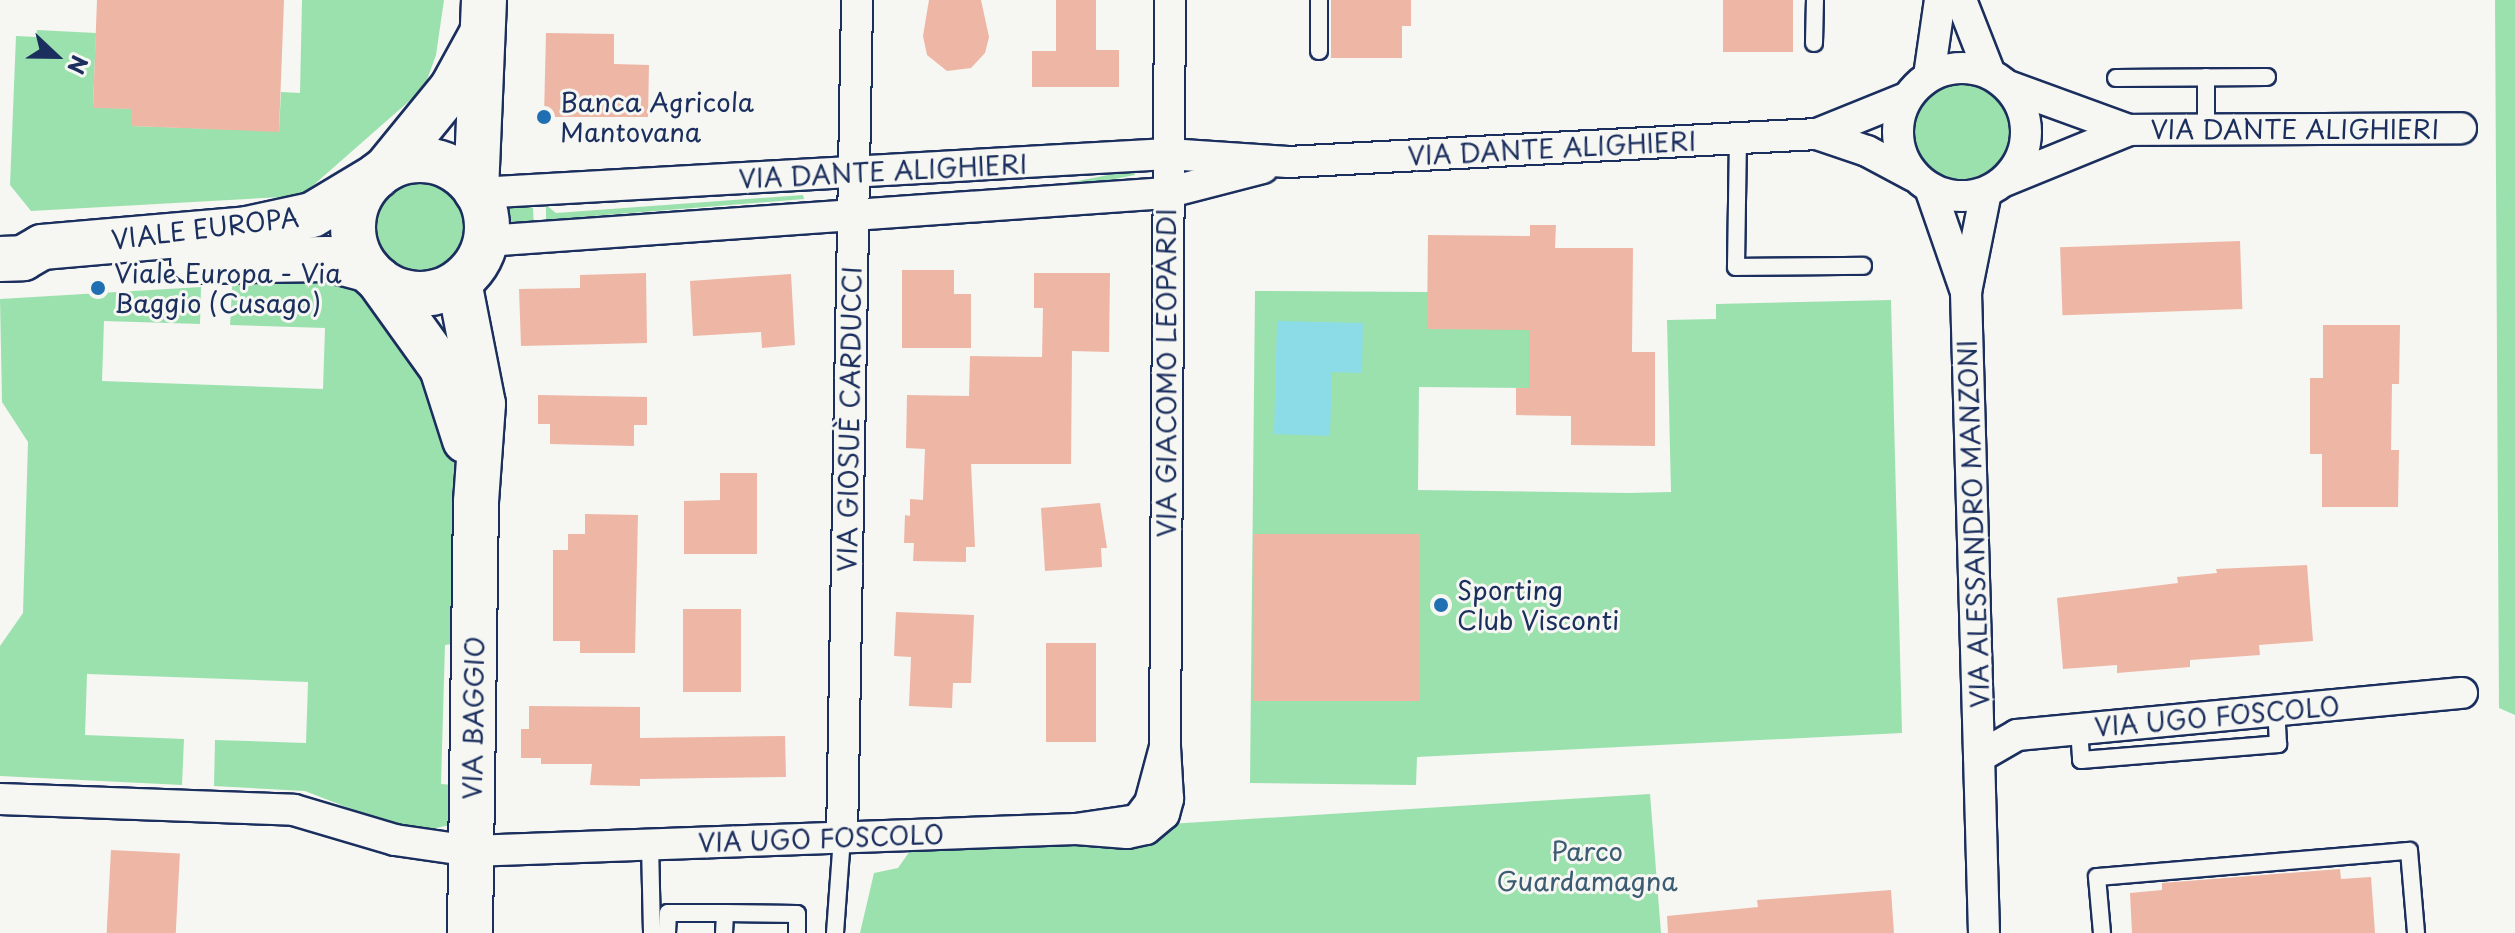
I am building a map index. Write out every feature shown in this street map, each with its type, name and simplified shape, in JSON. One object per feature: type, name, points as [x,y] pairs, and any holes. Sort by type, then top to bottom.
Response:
[{"type":"street","name":"VIA GIOSUÈ CARDUCCI","points":[[842,838],[857,0]]},
{"type":"street","name":"VIA GIACOMO LEOPARDI","points":[[1164,814],[1168,799],[1165,747],[1166,193],[1170,0]]},
{"type":"street","points":[[1929,76],[1940,0]]},
{"type":"street","points":[[1961,0],[1999,80],[2026,124],[2025,145],[1995,186],[1948,195],[1922,182],[1900,152],[1897,124],[1906,98],[1929,76],[1960,67],[1999,80]]},
{"type":"street","points":[[484,16],[477,192],[487,217],[486,241],[476,264],[459,282],[421,294],[401,292],[373,275],[357,249],[353,225],[364,190],[452,88],[484,16]]},
{"type":"street","name":"VIA DANTE ALIGHIERI","points":[[1999,80],[2129,130],[2461,128]]},
{"type":"street","name":"VIA DANTE ALIGHIERI","points":[[477,192],[1168,154],[1288,162],[1817,134],[1906,98]]},
{"type":"street","name":"VIA DANTE ALIGHIERI","points":[[1995,186],[2129,130]]},
{"type":"street","name":"VIA DANTE ALIGHIERI","points":[[1817,134],[1867,151],[1922,182]]},
{"type":"street","points":[[382,172],[410,161],[442,164],[477,192]]},
{"type":"street","name":"VIA DANTE ALIGHIERI","points":[[486,241],[1166,193],[1288,162]]},
{"type":"street","name":"VIALE EUROPA","points":[[12,258],[42,247],[247,229],[312,215],[382,172]]},
{"type":"street","name":"VIA ALESSANDRO MANZONI","points":[[1922,182],[1966,292]]},
{"type":"street","name":"VIA ALESSANDRO MANZONI","points":[[1984,933],[1966,292],[1995,186]]},
{"type":"street","name":"VIALE EUROPA","points":[[12,258],[51,273],[220,259],[328,259],[373,275]]},
{"type":"street","name":"VIA BAGGIO","points":[[373,275],[442,368],[462,425],[476,502]]},
{"type":"street","name":"VIA BAGGIO","points":[[459,282],[483,404],[476,502],[470,933]]},
{"type":"street","name":"VIA UGO FOSCOLO","points":[[1979,757],[2017,735],[2462,693]]},
{"type":"street","name":"VIA GIACOMO LEOPARDI","points":[[1076,829],[1137,820],[1150,803],[1165,747]]},
{"type":"street","name":"VIA UGO FOSCOLO","points":[[0,799],[294,810],[395,840],[471,851],[1076,829],[1142,831],[1164,814]]},
{"type":"lane","points":[[1319,0],[1319,51]]},
{"type":"lane","points":[[1814,43],[1815,0]]},
{"type":"lane","points":[[2206,77],[2206,129]]},
{"type":"lane","points":[[2116,78],[2267,77]]},
{"type":"lane","points":[[1738,138],[1736,267],[1863,266]]},
{"type":"lane","points":[[835,933],[842,838]]},
{"type":"lane","points":[[650,844],[652,933]]},
{"type":"lane","points":[[2102,933],[2097,877],[2409,851],[2416,933]]},
{"type":"lane","points":[[667,933],[668,913],[797,914],[797,933]]},
{"type":"lane","points":[[724,933],[725,913]]},
{"type":"green space","points":[[302,0],[444,0],[436,55],[424,88],[301,196],[31,211],[10,185],[16,36],[36,37],[37,30],[96,33],[93,107],[132,109],[132,126],[279,131],[281,92],[300,93]]},
{"type":"green space","points":[[2495,0],[2515,0],[2515,715],[2499,708]]},
{"type":"green space","points":[[1952,81],[1972,81],[1997,95],[2008,111],[2011,130],[2008,149],[1997,165],[1972,179],[1952,179],[1935,171],[1921,157],[1913,140],[1913,120],[1921,103],[1935,89]]},
{"type":"green space","points":[[1134,170],[1135,175],[888,223],[887,218]]},
{"type":"green space","points":[[420,177],[439,181],[455,191],[465,207],[469,226],[465,245],[455,261],[439,271],[420,275],[401,271],[385,261],[375,245],[371,226],[375,207],[385,191],[401,181]]},
{"type":"green space","points":[[803,195],[804,199],[556,219],[546,229],[546,205],[556,213]]},
{"type":"green space","points":[[506,203],[533,208],[534,228],[507,232]]},
{"type":"green space","points":[[296,268],[349,286],[394,324],[432,372],[453,449],[458,510],[458,643],[445,645],[441,784],[454,785],[450,825],[413,833],[305,791],[214,786],[215,740],[306,743],[308,682],[87,674],[85,735],[184,739],[182,785],[0,776],[0,646],[23,613],[28,442],[2,402],[0,299],[201,287],[200,324],[104,321],[102,381],[323,389],[325,328],[230,325],[233,273]]},
{"type":"green space","points":[[1255,291],[1428,292],[1529,329],[1529,388],[1419,387],[1418,490],[1628,493],[1671,492],[1667,320],[1716,319],[1716,304],[1891,300],[1902,733],[1417,757],[1416,785],[1250,783]]},
{"type":"green space","name":"Parco Guardamagna","points":[[1650,794],[1661,933],[860,933],[874,873],[898,868],[912,848],[1169,824]]},
{"type":"water","points":[[1277,321],[1363,323],[1362,373],[1332,372],[1330,436],[1274,434]]},
{"type":"building","points":[[97,0],[284,0],[279,132],[132,126],[132,109],[93,108]]},
{"type":"building","points":[[929,0],[981,0],[989,37],[985,53],[971,68],[947,71],[927,55],[923,36]]},
{"type":"building","points":[[1056,0],[1096,0],[1096,50],[1119,50],[1119,87],[1032,87],[1032,51],[1056,51]]},
{"type":"building","points":[[1331,0],[1411,0],[1411,26],[1402,26],[1402,58],[1331,58]]},
{"type":"building","points":[[1723,0],[1793,0],[1793,52],[1723,52]]},
{"type":"building","points":[[546,33],[614,34],[614,64],[649,65],[648,117],[544,117]]},
{"type":"building","points":[[1530,225],[1556,225],[1555,248],[1633,248],[1632,352],[1655,352],[1655,446],[1571,445],[1571,416],[1516,415],[1516,388],[1529,388],[1529,330],[1427,329],[1428,235],[1530,236]]},
{"type":"building","points":[[2240,241],[2242,309],[2062,315],[2060,247]]},
{"type":"building","points":[[902,270],[954,270],[954,294],[971,294],[971,348],[902,348]]},
{"type":"building","points":[[646,273],[647,343],[521,346],[519,289],[580,288],[580,275]]},
{"type":"building","points":[[1034,273],[1110,273],[1109,352],[1072,351],[1071,464],[971,464],[975,547],[966,547],[966,562],[913,561],[914,543],[904,543],[905,515],[910,516],[910,499],[923,500],[925,449],[906,448],[907,395],[969,396],[970,356],[1042,357],[1043,308],[1034,308]]},
{"type":"building","points":[[791,274],[795,345],[762,348],[761,332],[693,336],[690,281]]},
{"type":"building","points":[[2323,325],[2400,325],[2399,384],[2392,384],[2391,450],[2399,450],[2398,507],[2322,507],[2322,454],[2310,454],[2310,378],[2323,378]]},
{"type":"building","points":[[538,395],[647,397],[647,425],[634,425],[634,446],[550,444],[550,424],[538,424]]},
{"type":"building","points":[[720,473],[757,473],[757,554],[684,554],[684,501],[720,500]]},
{"type":"building","points":[[1100,503],[1107,548],[1101,548],[1102,567],[1045,571],[1041,508]]},
{"type":"building","points":[[585,514],[638,515],[635,653],[580,653],[580,641],[553,641],[553,550],[568,550],[568,534],[585,534]]},
{"type":"building","points":[[1253,534],[1419,534],[1419,701],[1253,701]]},
{"type":"building","points":[[2307,565],[2313,641],[2259,645],[2260,655],[2190,660],[2190,667],[2117,673],[2117,665],[2063,669],[2057,598],[2178,583],[2177,577],[2217,573],[2216,569]]},
{"type":"building","points":[[683,609],[741,609],[741,692],[683,692]]},
{"type":"building","points":[[896,612],[974,615],[971,683],[953,683],[952,708],[909,706],[911,657],[894,656]]},
{"type":"building","points":[[1046,643],[1096,643],[1096,742],[1046,742]]},
{"type":"building","points":[[529,706],[640,707],[640,738],[785,736],[786,777],[640,779],[640,786],[590,785],[592,764],[541,764],[541,758],[521,758],[521,729],[529,729]]},
{"type":"building","points":[[111,850],[180,854],[176,933],[107,933]]},
{"type":"building","points":[[2340,869],[2341,879],[2371,877],[2375,933],[2132,933],[2130,893],[2162,890],[2162,883]]},
{"type":"building","points":[[1891,890],[1894,933],[1668,933],[1667,916],[1758,907],[1757,900]]},
{"type":"place","name":"Banca Agricola Mantovana","points":[[544,117]]},
{"type":"place","name":"Viale Europa - Via Baggio (Cusago)","points":[[98,288]]},
{"type":"place","name":"Sporting Club Visconti","points":[[1441,605]]}]
